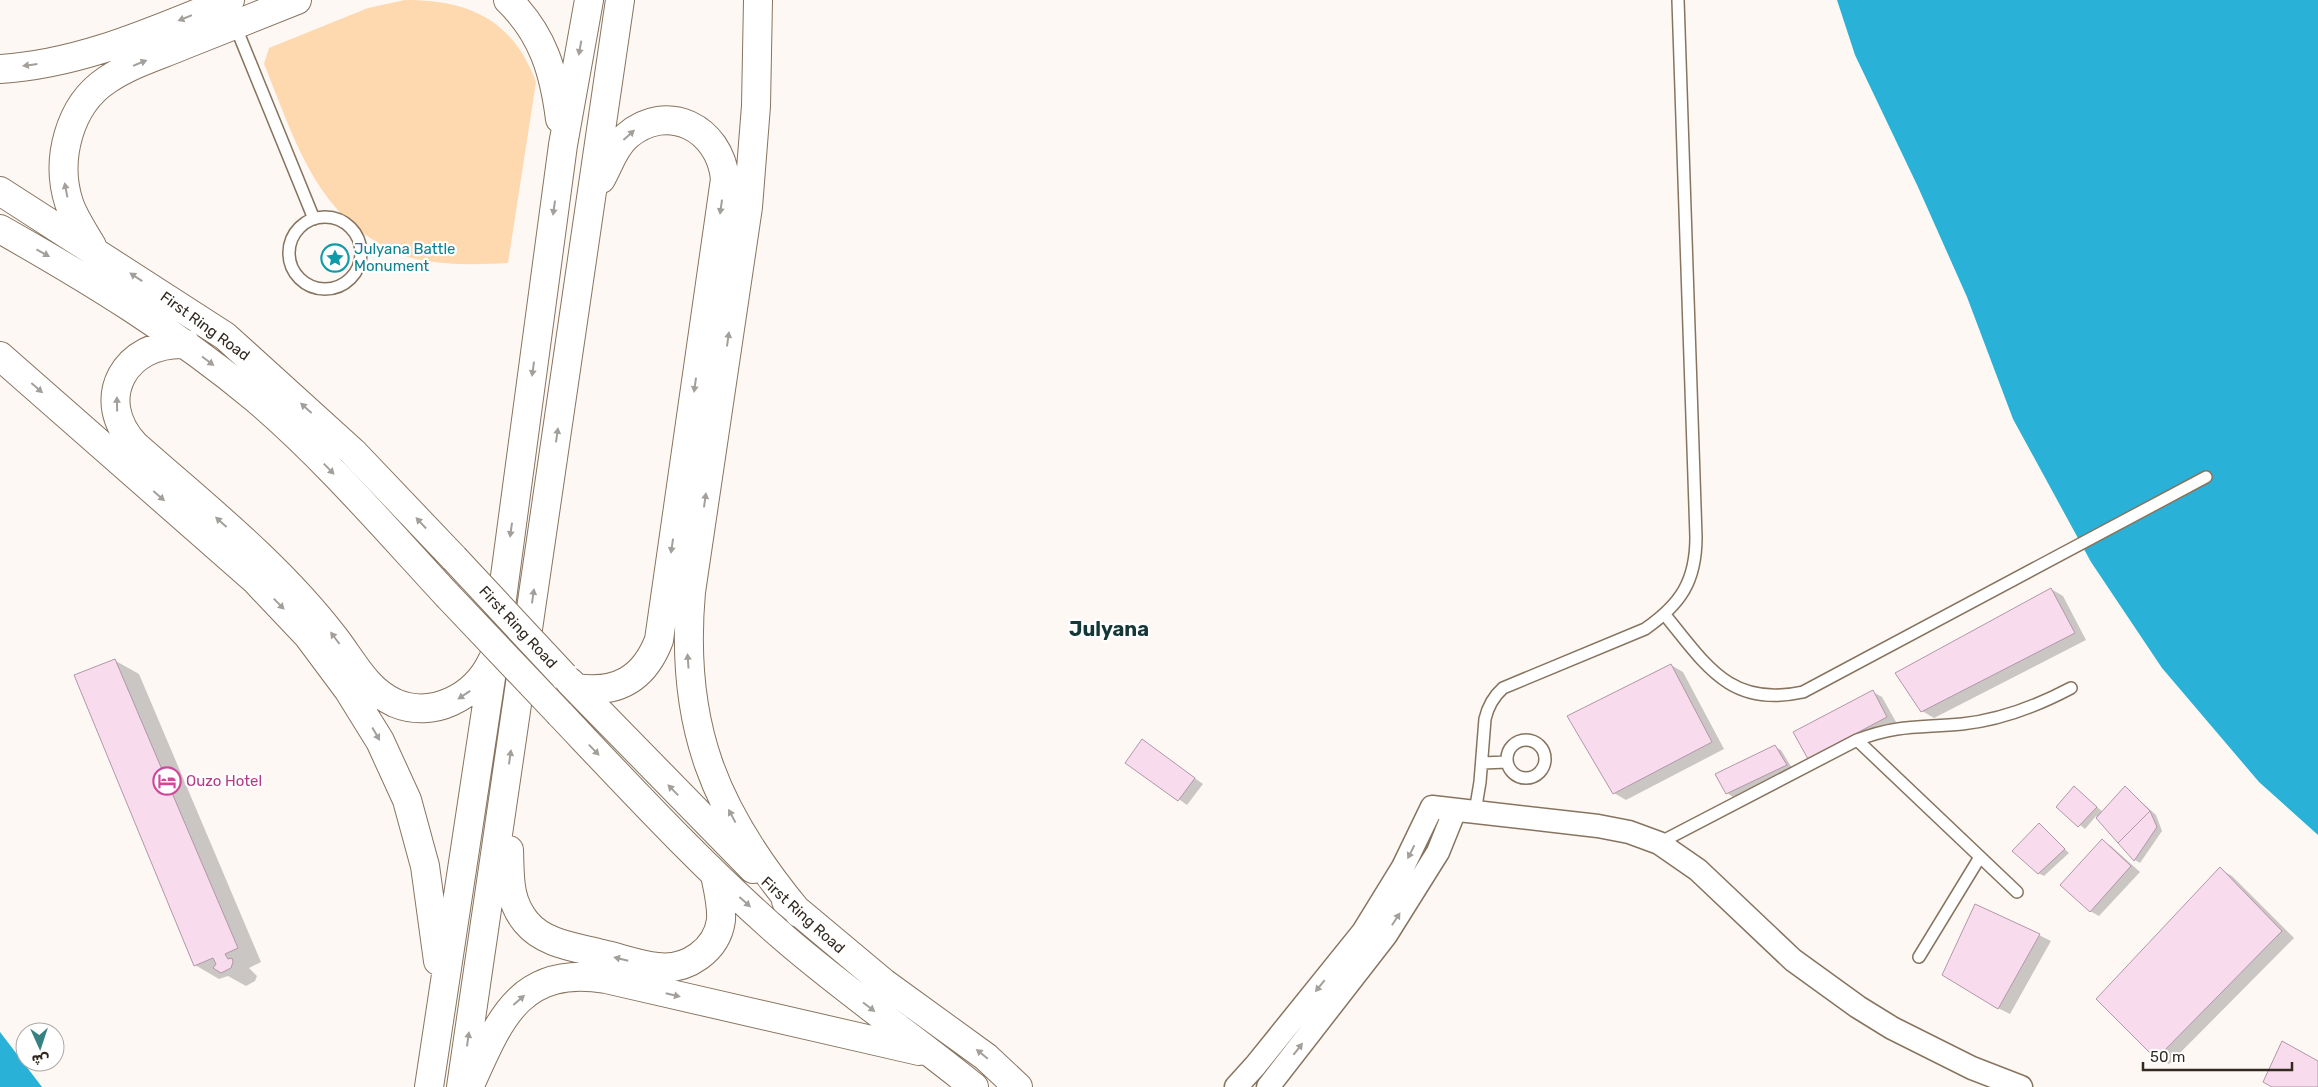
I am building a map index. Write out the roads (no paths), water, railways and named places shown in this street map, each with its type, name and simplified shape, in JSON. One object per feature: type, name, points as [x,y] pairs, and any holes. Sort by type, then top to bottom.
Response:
[{"type":"main road","points":[[0,69],[44,64],[233,12],[297,0]]},
{"type":"main road","points":[[508,0],[529,24],[546,56],[556,89],[563,145]]},
{"type":"main road","points":[[429,1087],[494,658],[563,145],[589,0]]},
{"type":"main road","points":[[461,1087],[620,0]]},
{"type":"main road","points":[[758,0],[756,106],[748,207],[691,592],[687,650],[694,713],[710,770],[729,811],[753,853],[799,914]]},
{"type":"main road","points":[[94,250],[73,214],[64,172],[67,139],[83,104],[93,91],[119,72],[233,12]]},
{"type":"main road","points":[[570,682],[606,690],[621,685],[645,667],[659,640],[723,191],[724,166],[713,144],[694,127],[683,122],[658,121],[646,124],[625,137],[593,190]]},
{"type":"main road","name":"First Ring Road","points":[[0,191],[225,336],[353,452],[720,838],[799,914],[877,977],[986,1057],[1018,1087]]},
{"type":"main road","name":"First Ring Road","points":[[0,230],[110,292],[186,344],[257,400],[294,434],[715,875],[783,937],[861,1001],[974,1087]]},
{"type":"main road","points":[[186,344],[160,345],[148,350],[129,366],[120,382],[116,400],[120,425],[135,445],[280,574],[324,623],[374,690],[396,703],[424,709],[437,707],[460,698],[471,690],[488,670],[494,658]]},
{"type":"main road","points":[[0,356],[255,580],[308,636],[366,715],[393,767],[418,833],[432,903],[441,1010]]},
{"type":"main road","points":[[504,798],[509,843],[509,878],[514,902],[531,927],[556,943],[657,967],[682,966],[703,954],[717,933],[721,909],[715,875]]},
{"type":"main road","points":[[470,1087],[493,1033],[507,1010],[522,996],[539,986],[552,980],[579,976],[606,979],[930,1053]]},
{"type":"street","points":[[1236,1087],[1363,932],[1403,867],[1432,808],[1598,826],[1629,832],[1659,843],[1698,870],[1793,960],[1858,1007],[1892,1028],[1972,1068],[2021,1087]]},
{"type":"street","points":[[1255,1066],[1274,1085],[1386,936],[1465,811]]},
{"type":"lane","points":[[1465,811],[1482,763],[1487,709],[1497,694],[1503,688],[1645,629],[1665,615],[1686,588],[1696,555],[1678,0]]},
{"type":"lane","points":[[233,12],[314,219]]},
{"type":"lane","points":[[326,217],[338,219],[348,225],[356,234],[361,245],[359,266],[347,282],[329,289],[310,286],[296,274],[291,266],[289,257],[292,239],[303,224],[314,219],[326,217]]},
{"type":"lane","points":[[1665,615],[1710,670],[1723,680],[1753,694],[1787,696],[1803,692],[1819,686],[2206,477]]},
{"type":"lane","points":[[1659,843],[1857,740],[1894,728],[1962,724],[2008,715],[2051,699],[2071,688]]},
{"type":"lane","points":[[1857,740],[2017,892]]},
{"type":"lane","points":[[1482,763],[1507,762]]},
{"type":"lane","points":[[1919,957],[1980,857]]},
{"type":"water","points":[[1837,0],[2318,0],[2318,835],[2259,782],[2162,668],[2091,562],[2013,419],[1967,297],[1918,187],[1855,55]]},
{"type":"water","points":[[0,1032],[15,1052],[15,1072],[31,1072],[42,1087],[0,1087]]},
{"type":"place","name":"Julyana Battle Monument","points":[[335,258]]},
{"type":"place","name":"Ouzo Hotel","points":[[167,781]]},
{"type":"district","name":"Julyana","points":[[1109,629]]}]
